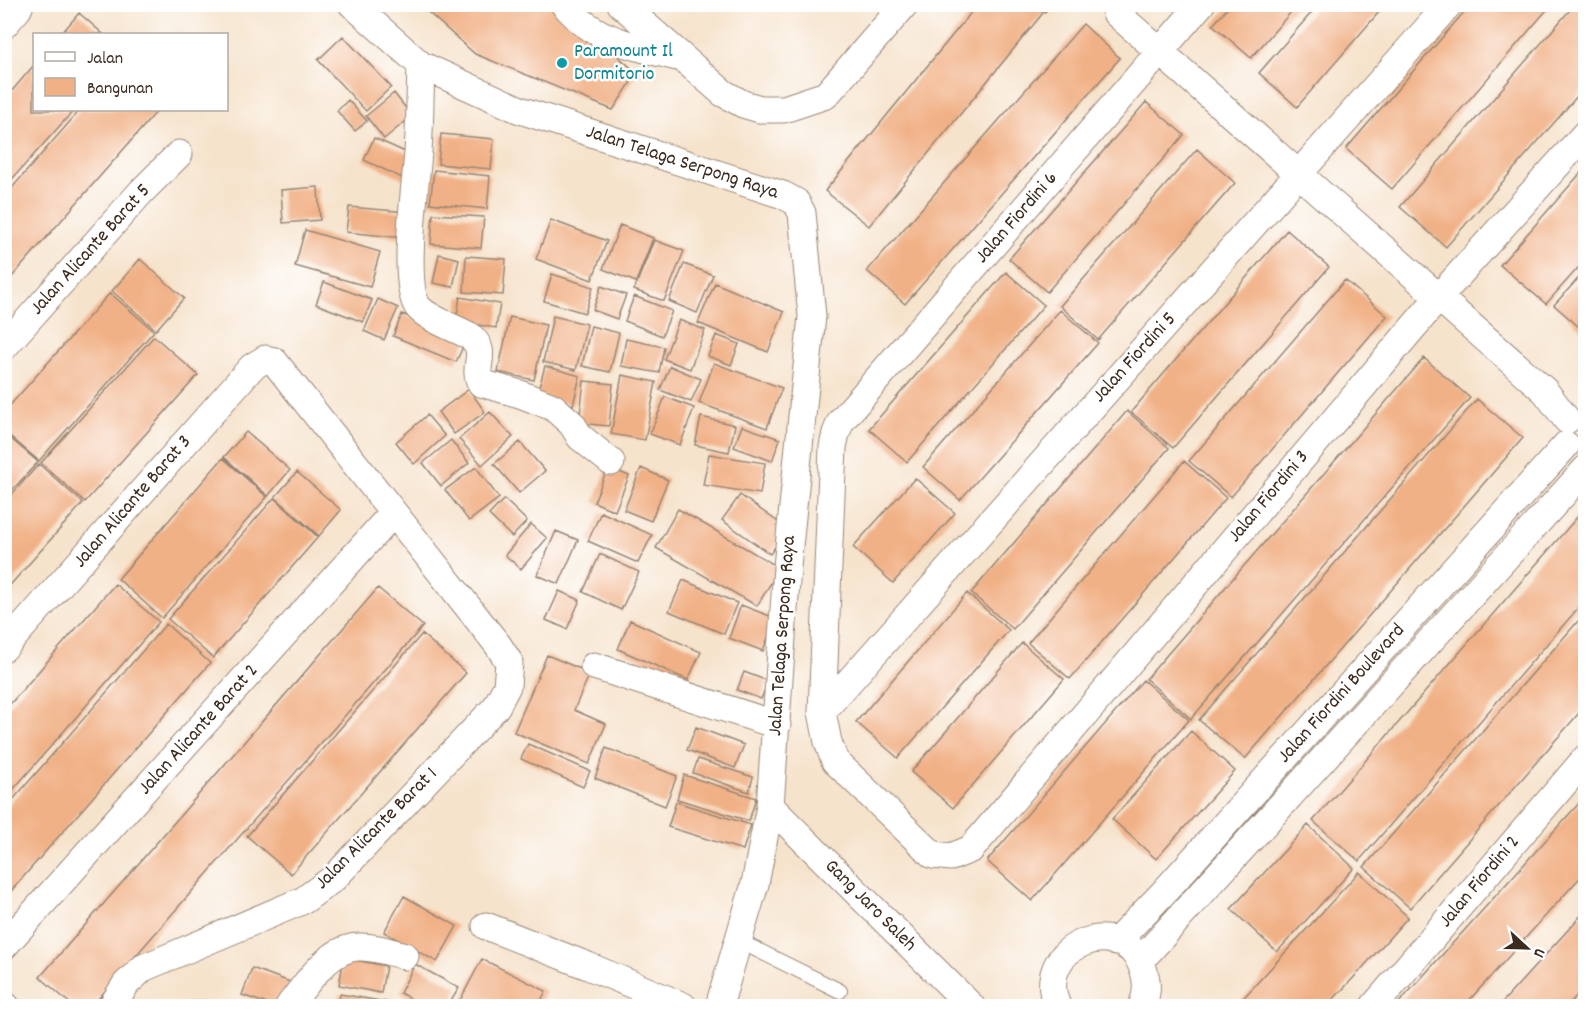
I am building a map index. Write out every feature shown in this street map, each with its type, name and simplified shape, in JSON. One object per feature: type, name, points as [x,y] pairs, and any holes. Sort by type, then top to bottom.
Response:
[{"type":"street","points":[[4,25],[20,4]]},
{"type":"street","name":"Jalan Telaga Serpong Raya","points":[[352,4],[421,65],[520,110],[783,195],[796,202],[802,213],[812,316],[787,567],[770,806],[755,884],[719,1006]]},
{"type":"street","points":[[564,4],[585,24],[598,32],[620,41],[684,59]]},
{"type":"street","points":[[621,4],[723,93],[742,104],[760,109],[784,109],[826,95],[905,4]]},
{"type":"street","name":"Jalan Fiordini 6","points":[[822,712],[833,447],[836,433],[849,412],[1201,4]]},
{"type":"street","name":"Jalan Fiordini 5","points":[[822,712],[1449,4]]},
{"type":"street","points":[[1116,14],[1545,391],[1574,419],[1571,454],[1586,464]]},
{"type":"street","points":[[421,65],[418,152],[410,262],[414,299],[419,308],[476,341],[480,348],[478,375],[481,383],[520,394],[553,407],[572,424],[580,437],[611,462]]},
{"type":"street","name":"Jalan Fiordini 3","points":[[822,712],[828,742],[835,760],[933,855],[951,857],[971,849],[1438,298],[1586,133]]},
{"type":"street","name":"Jalan Alicante Barat 5","points":[[4,347],[141,192],[179,154]]},
{"type":"street","name":"Jalan Alicante Barat 3","points":[[4,648],[252,367],[265,359],[274,361],[393,513]]},
{"type":"street","name":"Jalan Fiordini Boulevard","points":[[1116,942],[1164,892],[1574,419]]},
{"type":"street","name":"Jalan Fiordini Boulevard","points":[[1140,961],[1586,468]]},
{"type":"street","name":"Jalan Alicante Barat 1","points":[[112,1006],[126,984],[143,968],[304,900],[334,878],[496,707],[507,686],[509,662],[393,513]]},
{"type":"street","name":"Jalan Alicante Barat 2","points":[[4,946],[393,513]]},
{"type":"street","points":[[594,666],[777,725]]},
{"type":"street","name":"Jalan Fiordini 2","points":[[1374,1006],[1586,758]]},
{"type":"street","name":"Gang Jaro Saleh","points":[[770,806],[970,1006]]},
{"type":"street","points":[[486,926],[683,1006]]},
{"type":"street","points":[[1057,1006],[1052,984],[1063,957],[1074,947],[1087,941],[1101,939],[1116,942],[1130,949],[1140,961],[1147,979],[1146,997],[1142,1006]]},
{"type":"street","points":[[289,1006],[317,970],[345,949],[360,947],[405,956]]},
{"type":"lane","points":[[739,941],[840,991]]},
{"type":"building","name":"Paramount Il Dormitorio","points":[[419,4],[558,4],[637,73],[613,110],[475,54]]},
{"type":"building","points":[[978,4],[1033,4],[1043,13],[869,226],[825,191]]},
{"type":"building","points":[[1036,4],[1051,4],[1045,12]]},
{"type":"building","points":[[1231,4],[1298,4],[1251,58],[1213,25]]},
{"type":"building","points":[[1319,4],[1386,4],[1297,107],[1259,73]]},
{"type":"building","points":[[1471,4],[1552,4],[1392,189],[1346,149]]},
{"type":"building","points":[[1575,4],[1586,4],[1586,86],[1446,247],[1400,207]]},
{"type":"building","points":[[79,13],[102,33],[62,33]]},
{"type":"building","points":[[1083,24],[1120,58],[905,304],[867,271]]},
{"type":"building","points":[[343,36],[391,87],[366,111],[318,60]]},
{"type":"building","points":[[33,66],[33,111],[73,111],[4,188],[4,100]]},
{"type":"building","points":[[394,93],[412,116],[384,139],[366,116]]},
{"type":"building","points":[[348,100],[367,121],[355,131],[337,111]]},
{"type":"building","points":[[1146,102],[1184,135],[1047,292],[1009,259]]},
{"type":"building","points":[[79,111],[157,111],[4,286],[4,197]]},
{"type":"building","points":[[441,134],[494,139],[491,169],[438,164]]},
{"type":"building","points":[[374,138],[414,156],[404,179],[364,160]]},
{"type":"building","points":[[1197,149],[1235,183],[1098,340],[1060,306]]},
{"type":"building","points":[[1586,167],[1586,259],[1546,304],[1500,265]]},
{"type":"building","points":[[434,170],[490,176],[487,209],[430,203]]},
{"type":"building","points":[[318,187],[320,220],[283,223],[281,190]]},
{"type":"building","points":[[349,207],[407,212],[404,238],[346,232]]},
{"type":"building","points":[[433,214],[484,217],[481,248],[431,244]]},
{"type":"building","points":[[551,220],[607,241],[592,280],[536,259]]},
{"type":"building","points":[[620,225],[653,238],[636,282],[603,269]]},
{"type":"building","points":[[305,230],[380,252],[370,287],[295,266]]},
{"type":"building","points":[[1287,230],[1329,267],[1173,448],[1131,412]]},
{"type":"building","points":[[654,240],[684,251],[664,301],[634,290]]},
{"type":"building","points":[[439,254],[459,259],[453,287],[433,283]]},
{"type":"building","points":[[466,256],[506,259],[503,295],[464,292]]},
{"type":"building","points":[[140,259],[184,298],[156,330],[112,291]]},
{"type":"building","points":[[684,264],[713,275],[697,313],[669,301]]},
{"type":"building","points":[[1586,270],[1586,333],[1554,305]]},
{"type":"building","points":[[1006,272],[1044,305],[907,462],[869,429]]},
{"type":"building","points":[[552,274],[593,287],[585,313],[544,301]]},
{"type":"building","points":[[1345,280],[1387,316],[1231,497],[1189,461]]},
{"type":"building","points":[[324,282],[372,300],[363,322],[316,304]]},
{"type":"building","points":[[715,283],[784,312],[768,352],[698,323]]},
{"type":"building","points":[[601,286],[626,295],[617,319],[593,310]]},
{"type":"building","points":[[110,293],[154,331],[39,461],[4,431],[4,412]]},
{"type":"building","points":[[634,296],[672,311],[662,336],[625,321]]},
{"type":"building","points":[[460,297],[500,304],[496,328],[456,321]]},
{"type":"building","points":[[378,299],[398,308],[384,340],[364,331]]},
{"type":"building","points":[[1060,310],[1098,343],[960,500],[923,467]]},
{"type":"building","points":[[402,314],[466,340],[456,362],[393,336]]},
{"type":"building","points":[[553,316],[587,324],[576,370],[543,362]]},
{"type":"building","points":[[510,317],[546,325],[534,380],[498,372]]},
{"type":"building","points":[[679,320],[705,330],[690,369],[664,359]]},
{"type":"building","points":[[591,326],[619,333],[610,372],[582,366]]},
{"type":"building","points":[[716,335],[739,344],[731,365],[708,356]]},
{"type":"building","points":[[154,336],[198,375],[85,502],[41,463]]},
{"type":"building","points":[[626,339],[664,347],[659,373],[621,366]]},
{"type":"building","points":[[1424,358],[1470,398],[1191,719],[1146,679]]},
{"type":"building","points":[[714,363],[782,388],[767,428],[699,403]]},
{"type":"building","points":[[545,366],[580,376],[573,405],[537,395]]},
{"type":"building","points":[[670,366],[701,379],[691,402],[660,390]]},
{"type":"building","points":[[622,375],[656,382],[645,440],[611,434]]},
{"type":"building","points":[[584,381],[613,384],[609,426],[579,423]]},
{"type":"building","points":[[469,389],[485,412],[454,434],[438,412]]},
{"type":"building","points":[[665,397],[694,408],[680,445],[650,434]]},
{"type":"building","points":[[1477,399],[1523,438],[1245,759],[1199,720]]},
{"type":"building","points":[[1127,411],[1169,448],[1013,629],[971,593]]},
{"type":"building","points":[[490,412],[513,437],[482,465],[459,439]]},
{"type":"building","points":[[427,415],[445,436],[414,464],[396,442]]},
{"type":"building","points":[[701,417],[735,425],[729,452],[695,445]]},
{"type":"building","points":[[742,426],[780,439],[772,461],[734,447]]},
{"type":"building","points":[[246,432],[290,470],[268,496],[224,457]]},
{"type":"building","points":[[4,433],[38,462],[4,499]]},
{"type":"building","points":[[451,440],[469,463],[441,486],[423,463]]},
{"type":"building","points":[[520,442],[545,471],[519,493],[494,464]]},
{"type":"building","points":[[709,454],[765,463],[760,494],[703,485]]},
{"type":"building","points":[[223,458],[267,497],[162,618],[118,579]]},
{"type":"building","points":[[1184,461],[1226,498],[1070,679],[1028,643]]},
{"type":"building","points":[[39,464],[83,503],[4,592],[4,503]]},
{"type":"building","points":[[476,467],[499,498],[469,521],[445,490]]},
{"type":"building","points":[[608,467],[629,476],[615,511],[594,502]]},
{"type":"building","points":[[641,468],[668,480],[651,521],[624,510]]},
{"type":"building","points":[[297,472],[341,510],[319,536],[275,497]]},
{"type":"building","points":[[915,478],[955,513],[893,583],[853,547]]},
{"type":"building","points":[[740,495],[788,529],[770,554],[722,520]]},
{"type":"building","points":[[274,498],[318,537],[213,658],[168,619]]},
{"type":"building","points":[[504,499],[527,521],[512,537],[489,515]]},
{"type":"building","points":[[1586,507],[1586,599],[1359,861],[1313,821]]},
{"type":"building","points":[[678,509],[780,568],[757,606],[656,548]]},
{"type":"building","points":[[601,512],[652,535],[638,563],[588,541]]},
{"type":"building","points":[[531,524],[547,538],[521,569],[505,555]]},
{"type":"building","points":[[556,531],[578,540],[559,584],[537,575]]},
{"type":"building","points":[[600,554],[639,572],[621,610],[583,592]]},
{"type":"building","points":[[683,580],[737,603],[724,634],[669,611]]},
{"type":"building","points":[[115,584],[159,622],[4,800],[4,711]]},
{"type":"building","points":[[378,588],[423,626],[92,1006],[73,1006],[40,977]]},
{"type":"building","points":[[559,591],[580,600],[567,629],[546,620]]},
{"type":"building","points":[[967,593],[1009,630],[898,758],[856,722]]},
{"type":"building","points":[[741,605],[775,618],[763,651],[729,638]]},
{"type":"building","points":[[1586,612],[1586,705],[1410,908],[1364,867]]},
{"type":"building","points":[[630,620],[701,652],[688,680],[618,649]]},
{"type":"building","points":[[166,624],[210,663],[4,899],[4,810]]},
{"type":"building","points":[[422,634],[466,673],[291,874],[247,836]]},
{"type":"building","points":[[1022,643],[1064,679],[953,808],[911,772]]},
{"type":"building","points":[[547,655],[590,673],[574,710],[606,724],[589,764],[514,732]]},
{"type":"building","points":[[744,672],[768,681],[761,699],[737,690]]},
{"type":"building","points":[[1143,680],[1189,720],[1032,901],[987,861]]},
{"type":"building","points":[[696,727],[744,745],[735,768],[687,750]]},
{"type":"building","points":[[1191,731],[1235,771],[1156,859],[1112,819]]},
{"type":"building","points":[[528,744],[590,771],[583,787],[521,759]]},
{"type":"building","points":[[606,748],[677,776],[665,806],[595,778]]},
{"type":"building","points":[[698,759],[753,777],[749,792],[693,773]]},
{"type":"building","points":[[684,775],[756,798],[749,821],[677,799]]},
{"type":"building","points":[[1582,800],[1586,803],[1586,871],[1464,1006],[1396,1006]]},
{"type":"building","points":[[676,802],[751,825],[743,850],[668,827]]},
{"type":"building","points":[[1308,825],[1354,868],[1277,952],[1231,909]]},
{"type":"building","points":[[1359,872],[1408,917],[1357,974],[1327,1006],[1236,1006]]},
{"type":"building","points":[[404,896],[457,926],[437,962],[384,932]]},
{"type":"building","points":[[1586,910],[1586,986],[1567,1006],[1499,1006]]},
{"type":"building","points":[[344,958],[386,966],[381,993],[339,985]]},
{"type":"building","points":[[482,959],[546,991],[538,1006],[457,1006]]},
{"type":"building","points":[[415,964],[459,988],[448,1006],[424,1006],[400,993]]},
{"type":"building","points":[[252,968],[290,982],[281,1006],[273,1006],[242,995]]},
{"type":"building","points":[[340,994],[403,1005],[403,1006],[338,1006]]},
{"type":"place","name":"Paramount Il Dormitorio","points":[[562,63]]}]
